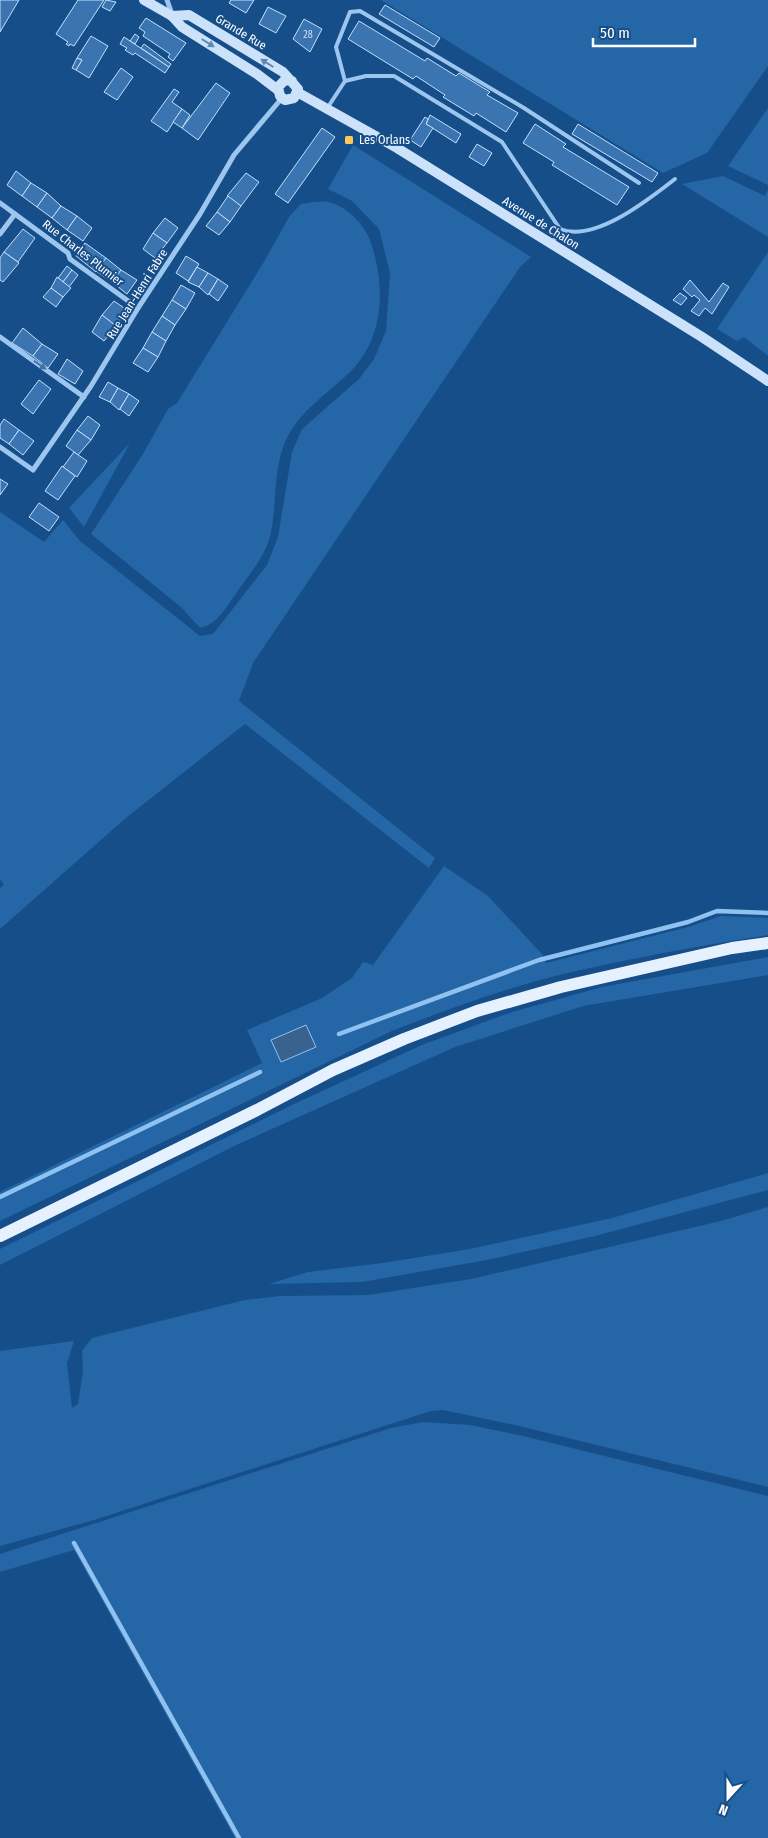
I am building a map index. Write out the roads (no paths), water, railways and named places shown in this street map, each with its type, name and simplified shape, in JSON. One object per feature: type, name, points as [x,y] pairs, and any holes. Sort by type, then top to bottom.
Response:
[{"type":"main road","name":"Grande Rue","points":[[144,0],[172,16],[182,27],[257,74],[280,94]]},
{"type":"main road","name":"Grande Rue","points":[[172,16],[189,15],[277,69],[292,81]]},
{"type":"main road","points":[[292,81],[298,92],[291,100],[280,94],[282,82],[292,81]]},
{"type":"main road","name":"Avenue de Chalon","points":[[298,92],[552,244],[702,337],[768,381]]},
{"type":"main road","points":[[0,1236],[257,1110],[333,1070],[459,1018],[560,987],[732,948],[768,943]]},
{"type":"street","points":[[168,0],[172,16]]},
{"type":"street","name":"Rue Jean-Henri Fabre","points":[[0,447],[33,470],[84,397],[138,308],[200,214],[234,155],[280,94]]},
{"type":"street","name":"Rue Charles Plumier","points":[[0,203],[68,252],[70,259],[138,308]]},
{"type":"street","points":[[0,234],[15,214]]},
{"type":"street","points":[[0,337],[84,397]]},
{"type":"lane","points":[[345,81],[336,47],[350,12],[360,11],[524,108],[639,183]]},
{"type":"lane","points":[[327,108],[345,81],[366,76],[394,76],[502,142],[560,229],[575,233],[590,230],[636,208],[675,179]]},
{"type":"lane","points":[[552,244],[560,229]]},
{"type":"waterway","points":[[339,1034],[539,960],[688,922],[717,911],[768,913]]},
{"type":"waterway","points":[[0,1197],[260,1072]]},
{"type":"waterway","points":[[74,1543],[239,1838]]},
{"type":"place","name":"Les Orlans","points":[[349,140]]}]
